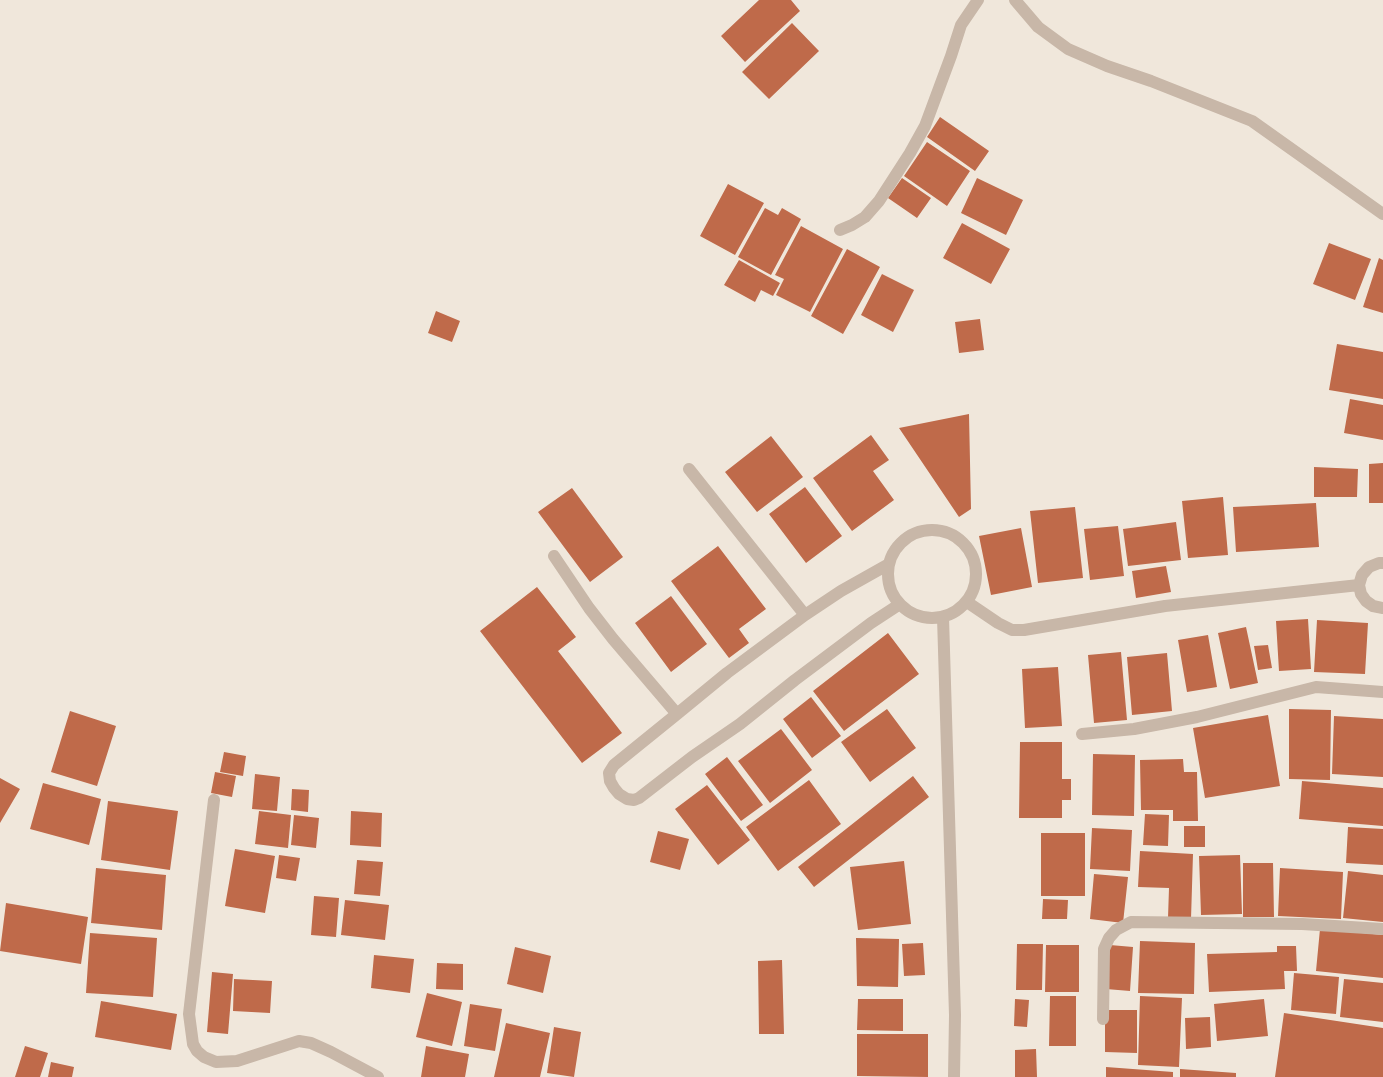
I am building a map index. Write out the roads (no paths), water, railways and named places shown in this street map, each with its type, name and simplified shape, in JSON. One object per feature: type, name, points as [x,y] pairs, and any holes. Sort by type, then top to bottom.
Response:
[{"type":"street","points":[[840,230],[865,217],[879,201],[910,153],[925,126],[961,25],[978,0]]},
{"type":"street","points":[[1015,0],[1038,27],[1068,49],[1107,66],[1252,120],[1383,214]]},
{"type":"street","points":[[689,469],[805,616]]},
{"type":"street","points":[[930,529],[944,531],[957,538],[968,548],[974,560],[976,574],[974,589],[967,602],[956,611],[943,617],[920,616],[909,611],[895,597],[889,581],[889,564],[894,551],[904,540],[916,532],[930,529]]},
{"type":"street","points":[[554,556],[589,608],[613,639],[677,714]]},
{"type":"street","points":[[1383,563],[1369,567],[1362,575],[1359,586],[1366,601],[1373,606],[1383,608]]},
{"type":"street","points":[[889,564],[841,591],[727,673],[614,765],[609,773],[610,781],[619,794],[627,799],[634,800],[639,798],[692,757],[740,724],[871,623],[900,604]]},
{"type":"street","points":[[967,602],[1012,630],[1024,630],[1165,606],[1359,586]]},
{"type":"street","points":[[943,617],[954,1077]]},
{"type":"street","points":[[1082,734],[1134,729],[1170,722],[1316,687],[1383,692]]},
{"type":"street","points":[[214,800],[189,1014],[193,1044],[197,1051],[204,1057],[216,1062],[237,1061],[299,1041],[311,1043],[331,1052],[378,1077]]},
{"type":"street","points":[[1102,1019],[1104,949],[1109,938],[1116,930],[1131,922],[1302,924],[1383,928]]}]
